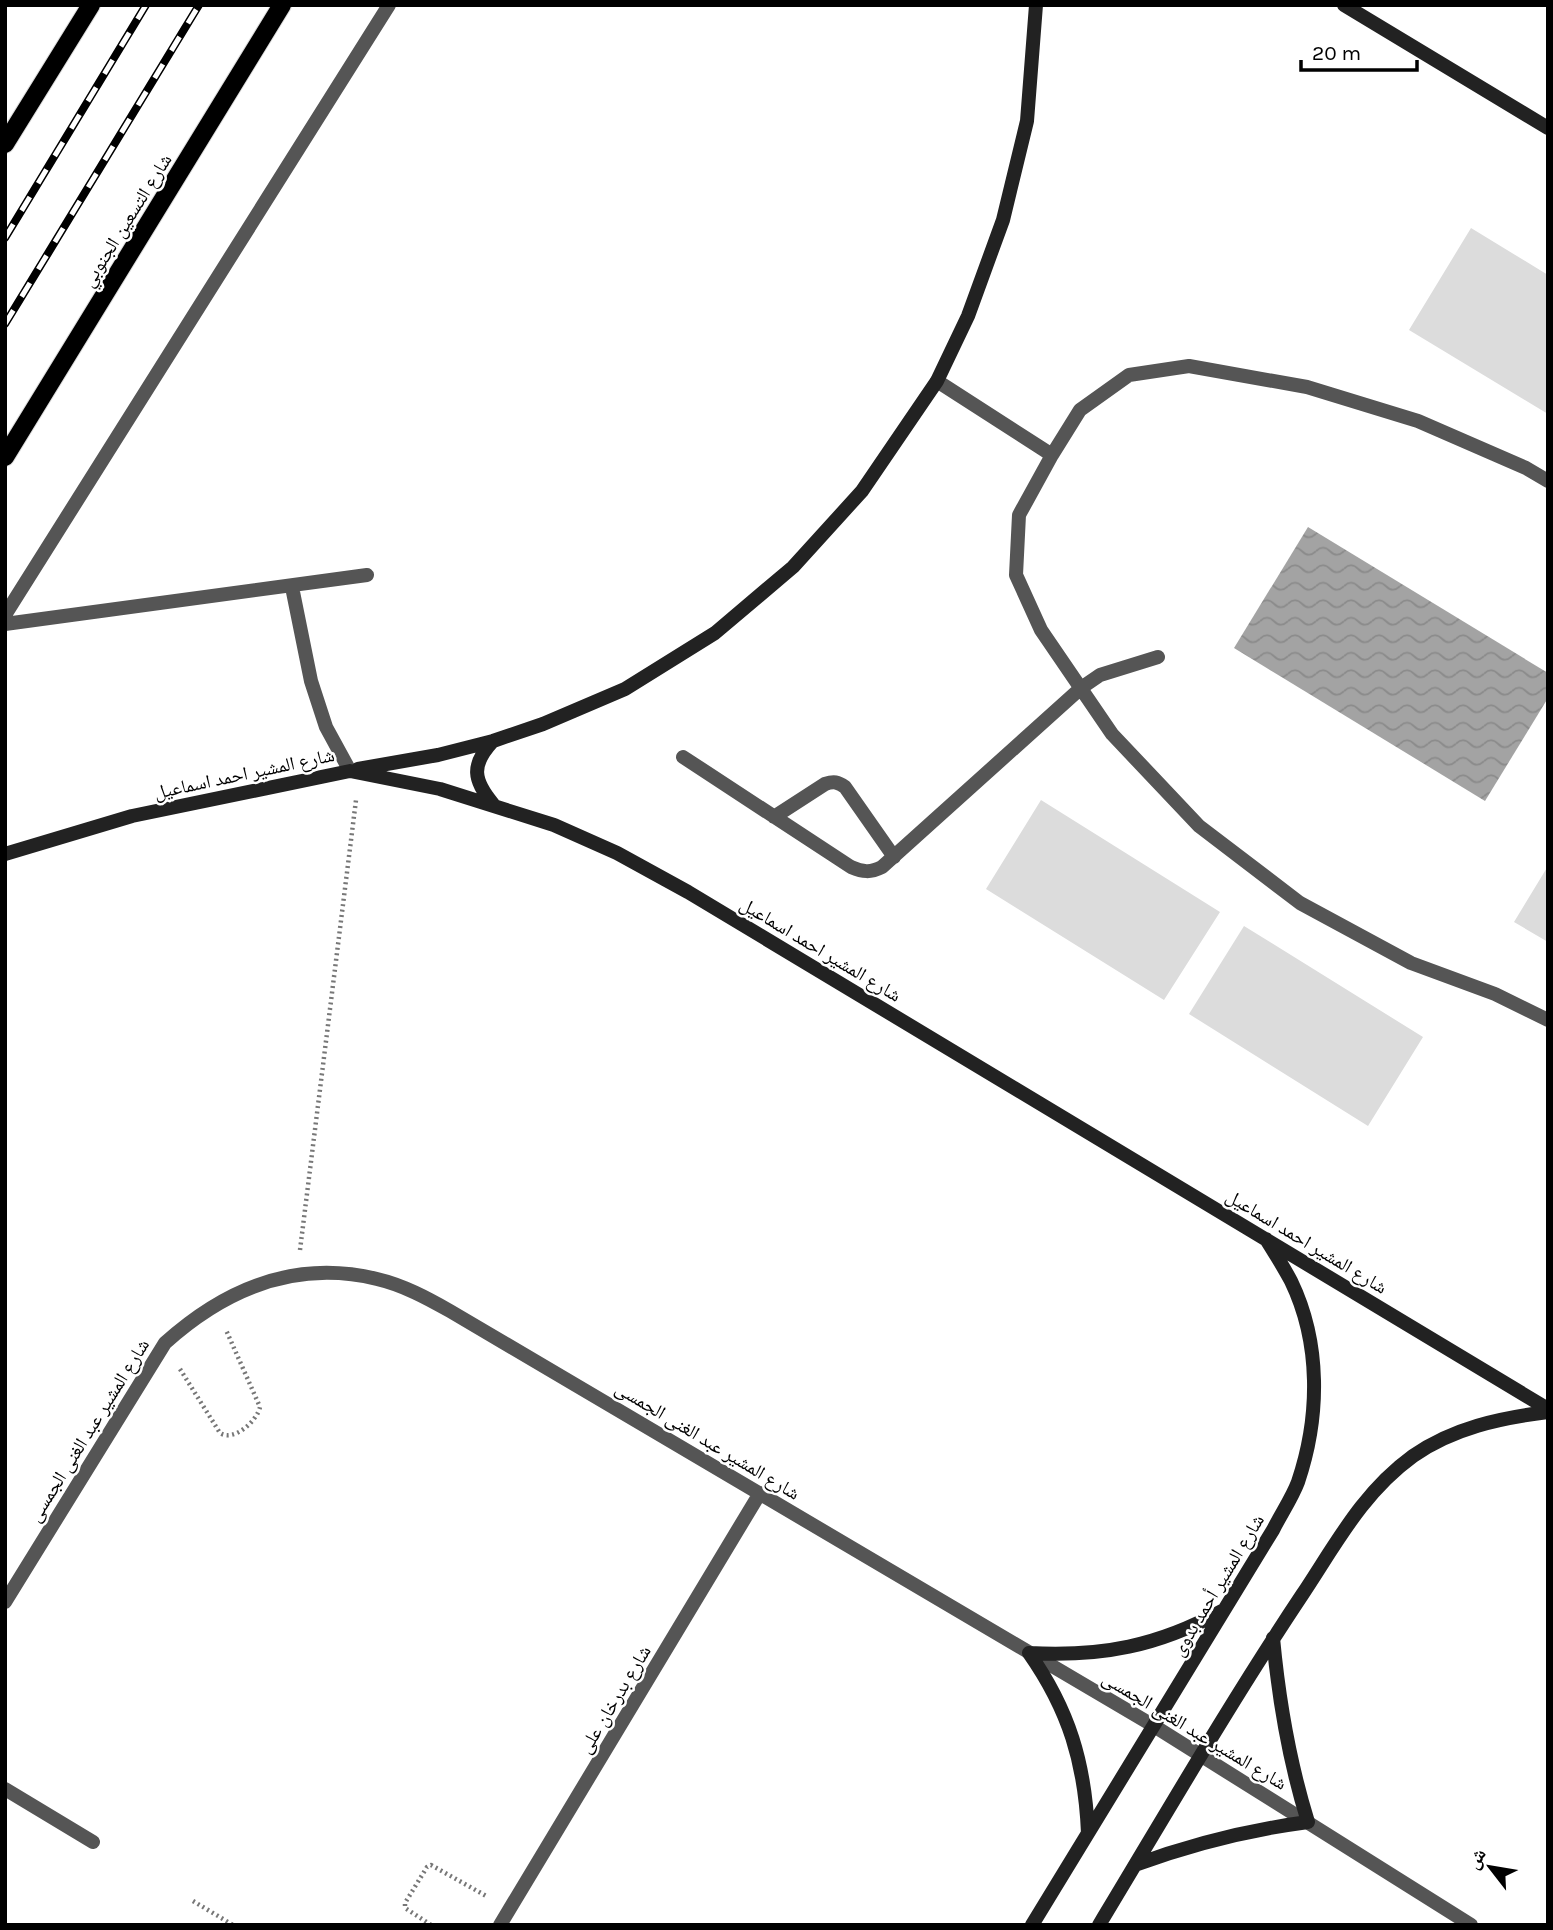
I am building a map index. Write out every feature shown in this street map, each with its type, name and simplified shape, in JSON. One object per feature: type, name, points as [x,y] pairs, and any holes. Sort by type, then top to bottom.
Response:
[{"type":"main road","points":[[5,144],[91,5]]},
{"type":"main road","name":"شارع التسعين الجنوبي","points":[[5,457],[282,5]]},
{"type":"main road","points":[[349,771],[438,755],[493,741],[543,724],[625,688],[715,633],[793,567],[862,491],[937,381],[968,316],[1003,220],[1027,121],[1036,5]]},
{"type":"main road","points":[[1344,5],[1548,128]]},
{"type":"main road","points":[[493,741],[481,754],[476,772],[480,789],[493,804]]},
{"type":"main road","name":"شارع المشير احمد اسماعيل","points":[[5,855],[132,816],[349,771],[440,789],[554,825],[617,853],[688,892],[1265,1237],[1548,1410]]},
{"type":"main road","name":"شارع المشير أحمد بدوى","points":[[1032,1925],[1273,1530],[1297,1484],[1311,1434],[1315,1382],[1308,1331],[1291,1282],[1265,1237]]},
{"type":"main road","points":[[1099,1925],[1273,1638],[1345,1525],[1377,1486],[1415,1455],[1458,1432],[1504,1417],[1548,1410]]},
{"type":"main road","points":[[1029,1653],[1063,1655],[1130,1648],[1173,1634],[1224,1610]]},
{"type":"main road","points":[[1135,1865],[1220,1837],[1308,1822],[1284,1732],[1273,1638]]},
{"type":"main road","points":[[1029,1653],[1057,1698],[1073,1738],[1085,1790],[1088,1833]]},
{"type":"street","points":[[5,615],[389,5]]},
{"type":"street","points":[[1548,481],[1526,468],[1418,421],[1307,387],[1189,366],[1129,375],[1080,410],[1052,455],[1019,514],[1016,575],[1041,630],[1112,734],[1199,826],[1300,903],[1411,963],[1495,995],[1548,1020]]},
{"type":"street","points":[[937,381],[1052,455]]},
{"type":"street","points":[[5,624],[367,575]]},
{"type":"street","points":[[292,587],[311,681],[327,727],[349,771]]},
{"type":"street","points":[[683,757],[851,867],[861,872],[872,872],[883,867],[1081,688],[1100,675],[1158,657]]},
{"type":"street","points":[[774,817],[825,784],[832,781],[840,783],[894,857]]},
{"type":"street","name":"شارع المشير عبد الغنى الجمسى","points":[[5,1602],[165,1343],[188,1322],[240,1290],[268,1281],[297,1275],[337,1273],[377,1279],[415,1292],[760,1493],[1154,1726],[1471,1925]]},
{"type":"street","name":"شارع بدرخان على","points":[[500,1925],[760,1493]]},
{"type":"street","points":[[5,1585],[21,1577]]},
{"type":"street","points":[[5,1789],[93,1842]]},
{"type":"path","points":[[297,1275],[355,816],[356,795],[349,771]]},
{"type":"path","points":[[165,1343],[220,1433],[226,1437],[233,1436],[259,1414],[260,1407],[214,1304]]},
{"type":"path","points":[[431,1925],[405,1908],[405,1903],[426,1867],[431,1865],[509,1910]]},
{"type":"path","points":[[193,1901],[233,1925]]},
{"type":"shaded area","points":[[1471,228],[1548,275],[1548,414],[1409,330]]},
{"type":"shaded area","points":[[1041,800],[1220,912],[1164,1000],[986,889]]},
{"type":"shaded area","points":[[1548,866],[1548,942],[1514,922]]},
{"type":"shaded area","points":[[1244,926],[1423,1037],[1368,1126],[1189,1014]]},
{"type":"water","points":[[1308,527],[1548,673],[1548,698],[1485,801],[1234,648]]},
{"type":"railway","points":[[5,238],[146,5]]},
{"type":"railway","points":[[5,324],[199,5]]}]
